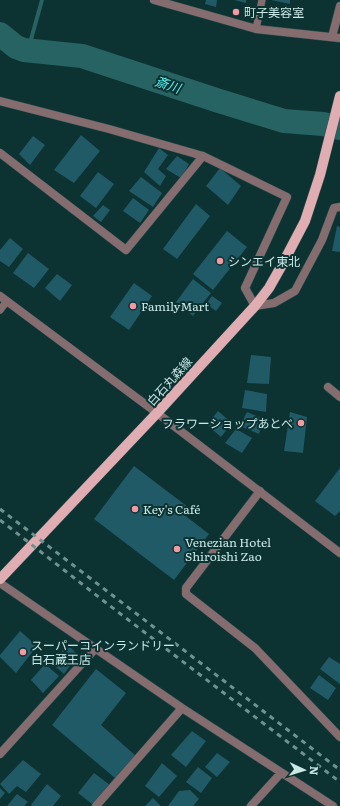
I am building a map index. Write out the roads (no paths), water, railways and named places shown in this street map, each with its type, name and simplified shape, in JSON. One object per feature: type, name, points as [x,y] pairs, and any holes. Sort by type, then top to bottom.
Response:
[{"type":"main road","name":"白石丸森線","points":[[0,579],[157,413],[255,306],[269,288],[305,221],[320,175],[340,96]]},
{"type":"street","points":[[154,0],[256,29],[335,37],[340,6]]},
{"type":"street","points":[[0,101],[109,129],[202,156],[287,197],[245,288],[255,306],[274,303],[295,291],[322,240],[334,208],[340,207]]},
{"type":"street","points":[[0,153],[126,250],[202,156]]},
{"type":"street","points":[[3,299],[157,413],[340,553]]},
{"type":"street","points":[[328,387],[340,397]]},
{"type":"street","points":[[260,491],[186,588],[186,594],[254,648],[340,737]]},
{"type":"street","points":[[0,583],[182,708],[333,806]]},
{"type":"street","points":[[0,754],[96,649]]},
{"type":"street","points":[[96,806],[182,708]]},
{"type":"street","points":[[251,806],[281,773]]},
{"type":"lane","points":[[256,29],[262,0]]},
{"type":"lane","points":[[0,310],[3,299]]},
{"type":"waterway","points":[[30,51],[30,43],[42,0]]},
{"type":"waterway","name":"斎川","points":[[0,34],[16,47],[24,50],[82,56],[284,121],[323,124],[340,128]]},
{"type":"railway","points":[[0,509],[340,770]]},
{"type":"railway","points":[[0,520],[340,782]]},
{"type":"place","name":"町子美容室","points":[[236,12]]},
{"type":"place","name":"シンエイ東北","points":[[220,261]]},
{"type":"place","name":"FamilyMart","points":[[133,306]]},
{"type":"place","name":"フラワーショップあとべ","points":[[301,423]]},
{"type":"place","name":"Key's Café","points":[[135,509]]},
{"type":"place","name":"Venezian Hotel Shiroishi Zao","points":[[177,549]]},
{"type":"place","name":"スーパーコインランドリー 白石蔵王店","points":[[23,652]]}]
